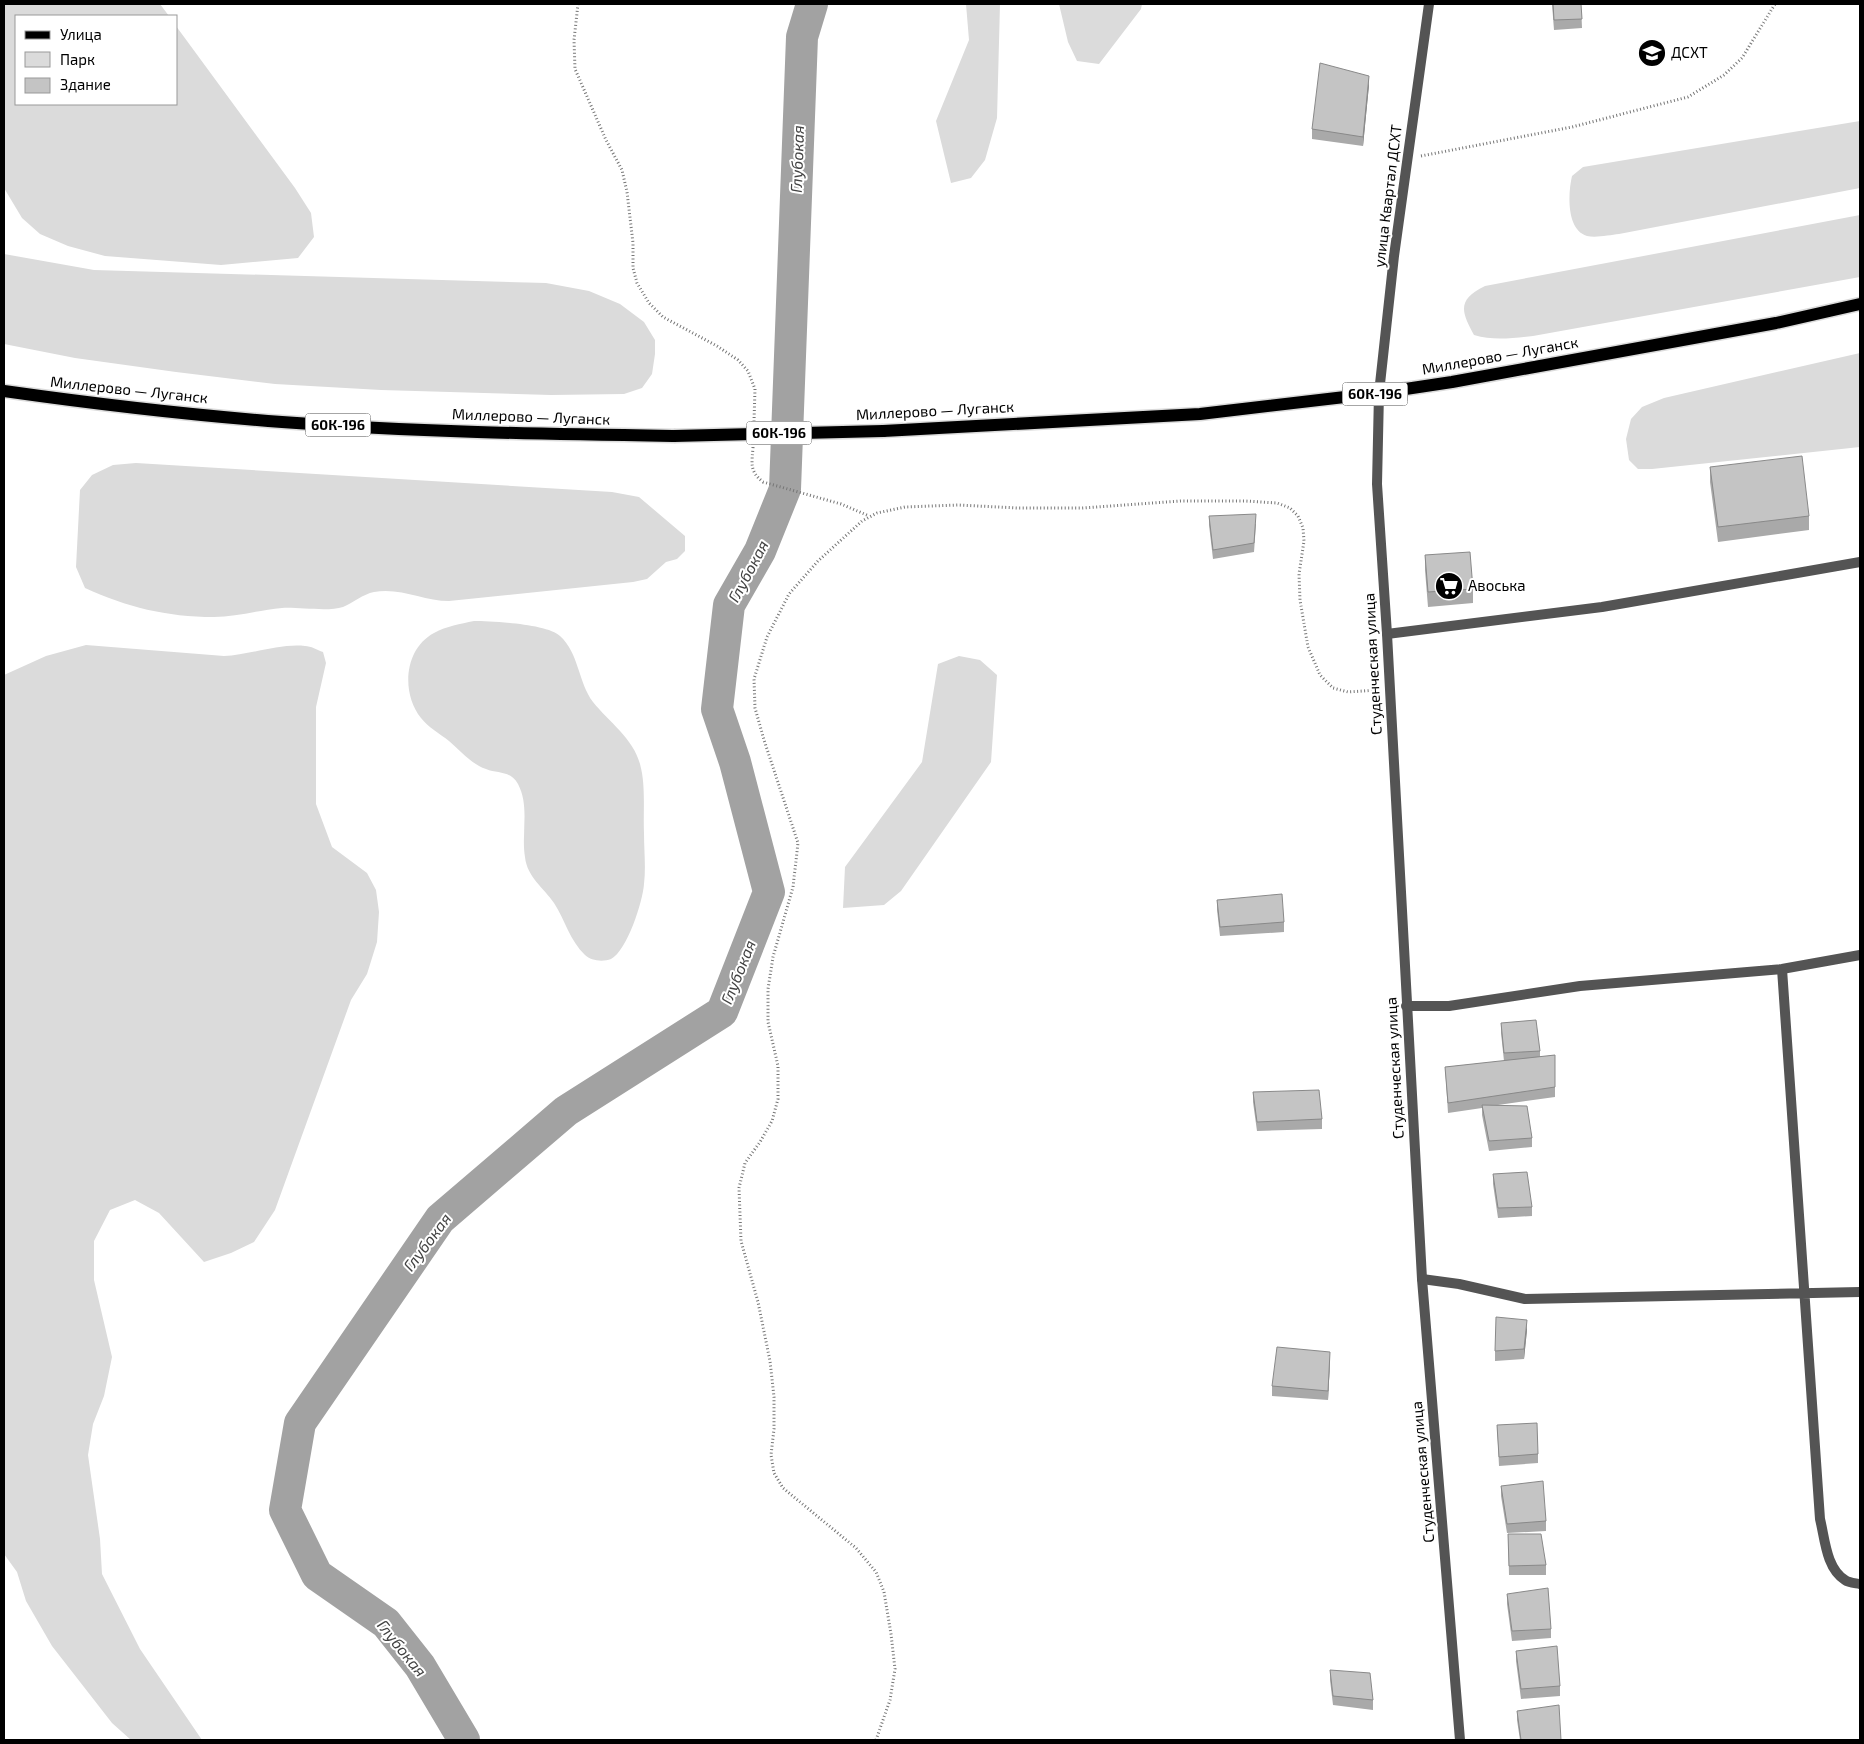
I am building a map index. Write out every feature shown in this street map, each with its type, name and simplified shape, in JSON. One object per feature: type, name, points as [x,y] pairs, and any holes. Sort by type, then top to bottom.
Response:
[{"type":"main road","name":"Миллерово — Луганск","points":[[4,391],[67,400],[282,422],[507,434],[674,436],[884,431],[1200,414],[1379,393],[1452,382],[1776,323],[1860,304]]},
{"type":"street","name":"улица Квартал ДСХТ","points":[[1379,393],[1429,4]]},
{"type":"street","name":"Студенческая улица","points":[[1379,393],[1377,484],[1387,634],[1422,1280],[1460,1740]]},
{"type":"street","points":[[1387,634],[1602,607],[1860,562]]},
{"type":"street","points":[[1406,1006],[1449,1006],[1580,986],[1782,969],[1860,955]]},
{"type":"street","points":[[1782,969],[1820,1519],[1829,1556],[1835,1571],[1847,1581],[1860,1584]]},
{"type":"street","points":[[1422,1280],[1459,1284],[1525,1299],[1860,1292]]},
{"type":"path","points":[[578,4],[574,40],[575,69],[606,140],[622,170],[627,192],[633,243],[633,268],[637,283],[649,302],[663,316],[717,346],[738,360],[748,371],[755,389],[754,427]]},
{"type":"path","points":[[1408,158],[1572,127],[1688,97],[1724,75],[1742,58],[1775,4]]},
{"type":"path","points":[[753,446],[752,465],[754,475],[763,482],[841,504],[869,516]]},
{"type":"path","points":[[876,1740],[890,1700],[895,1669],[884,1592],[876,1572],[856,1548],[783,1488],[774,1472],[771,1455],[774,1429],[774,1397],[770,1361],[758,1302],[741,1241],[739,1188],[745,1163],[772,1121],[778,1099],[778,1066],[768,1022],[768,989],[773,957],[793,887],[798,844],[755,708],[754,679],[767,637],[789,594],[818,561],[862,521],[877,513],[906,507],[958,505],[1018,508],[1082,508],[1181,501],[1277,503],[1290,508],[1298,516],[1303,528],[1304,541],[1299,574],[1300,600],[1308,647],[1320,675],[1333,688],[1348,692],[1390,689]]},
{"type":"green space","points":[[4,4],[160,4],[168,15],[15,15],[15,105],[178,105],[178,29],[295,188],[311,213],[314,237],[298,258],[221,265],[105,256],[68,246],[40,234],[22,218],[4,188]]},
{"type":"green space","points":[[966,4],[1000,4],[997,118],[985,160],[971,178],[951,183],[936,121],[969,40]]},
{"type":"green space","points":[[1059,4],[1142,4],[1141,9],[1099,64],[1077,61],[1068,42]]},
{"type":"green space","points":[[1860,121],[1860,188],[1595,237],[1587,236],[1580,232],[1572,219],[1569,201],[1572,176],[1583,167]]},
{"type":"green space","points":[[1860,215],[1860,277],[1518,338],[1481,337],[1474,335],[1464,313],[1466,301],[1476,291],[1485,286]]},
{"type":"green space","points":[[4,254],[94,270],[546,283],[589,291],[620,304],[644,322],[655,340],[652,374],[642,388],[624,394],[551,395],[381,390],[275,384],[75,358],[4,344]]},
{"type":"green space","points":[[1860,353],[1860,447],[1652,469],[1638,469],[1629,460],[1626,439],[1631,419],[1642,407],[1664,398]]},
{"type":"green space","points":[[136,463],[612,492],[639,497],[685,536],[685,551],[677,559],[666,562],[647,579],[633,582],[449,601],[384,591],[370,593],[343,607],[337,608],[282,608],[222,617],[196,617],[163,613],[116,601],[85,588],[76,567],[80,490],[92,475],[113,465]]},
{"type":"green space","points":[[474,621],[532,626],[554,632],[560,636],[575,659],[584,686],[593,702],[626,738],[637,755],[644,789],[645,865],[643,892],[628,936],[623,946],[611,959],[594,960],[580,949],[554,903],[529,871],[524,848],[524,802],[522,793],[515,780],[508,774],[490,771],[471,761],[421,718],[410,696],[408,684],[411,660],[424,640],[434,633],[449,627]]},
{"type":"green space","points":[[86,645],[224,656],[286,646],[310,647],[323,652],[326,663],[316,707],[316,804],[332,847],[367,873],[376,890],[379,912],[377,942],[367,974],[351,1000],[275,1210],[254,1242],[231,1253],[204,1262],[159,1213],[135,1200],[110,1210],[94,1241],[94,1280],[112,1357],[104,1396],[93,1424],[88,1455],[100,1539],[102,1574],[140,1649],[202,1740],[131,1740],[112,1723],[52,1646],[26,1601],[17,1572],[4,1554],[4,675],[46,656]]},
{"type":"green space","points":[[959,656],[980,660],[997,675],[991,762],[901,891],[884,905],[843,908],[845,867],[922,762],[938,664]]},
{"type":"building","points":[[1553,4],[1581,4],[1582,19],[1554,20]]},
{"type":"building","points":[[1320,63],[1369,76],[1363,137],[1312,129]]},
{"type":"building","points":[[1802,456],[1809,516],[1718,527],[1710,467]]},
{"type":"building","points":[[1256,514],[1254,543],[1213,550],[1209,516]]},
{"type":"building","points":[[1470,552],[1473,589],[1428,592],[1425,555]]},
{"type":"building","points":[[1282,894],[1284,922],[1220,927],[1217,900]]},
{"type":"building","points":[[1536,1020],[1540,1051],[1504,1053],[1501,1023]]},
{"type":"building","points":[[1555,1055],[1555,1087],[1448,1103],[1445,1067]]},
{"type":"building","points":[[1319,1090],[1322,1119],[1257,1122],[1253,1092]]},
{"type":"building","points":[[1482,1105],[1527,1106],[1532,1138],[1489,1141]]},
{"type":"building","points":[[1527,1172],[1532,1207],[1498,1208],[1493,1174]]},
{"type":"building","points":[[1496,1317],[1527,1320],[1524,1349],[1495,1351]]},
{"type":"building","points":[[1277,1347],[1330,1352],[1328,1391],[1272,1386]]},
{"type":"building","points":[[1537,1423],[1538,1454],[1499,1457],[1497,1425]]},
{"type":"building","points":[[1543,1481],[1546,1521],[1507,1524],[1501,1486]]},
{"type":"building","points":[[1508,1534],[1541,1534],[1546,1565],[1509,1566]]},
{"type":"building","points":[[1548,1588],[1551,1629],[1512,1631],[1507,1594]]},
{"type":"building","points":[[1557,1646],[1560,1686],[1521,1689],[1516,1651]]},
{"type":"building","points":[[1330,1670],[1370,1673],[1373,1700],[1333,1696]]},
{"type":"building","points":[[1559,1705],[1561,1740],[1521,1740],[1517,1711]]},
{"type":"waterway","name":"Глубокая","points":[[464,1740],[420,1666],[386,1623],[317,1575],[285,1510],[300,1423],[440,1219],[566,1111],[722,1012],[769,892],[735,762],[717,709],[729,605],[760,551],[785,489],[802,37],[812,4]]},
{"type":"place","name":"ДСХТ","points":[[1652,53]]},
{"type":"place","name":"Авоська","points":[[1449,586]]}]
